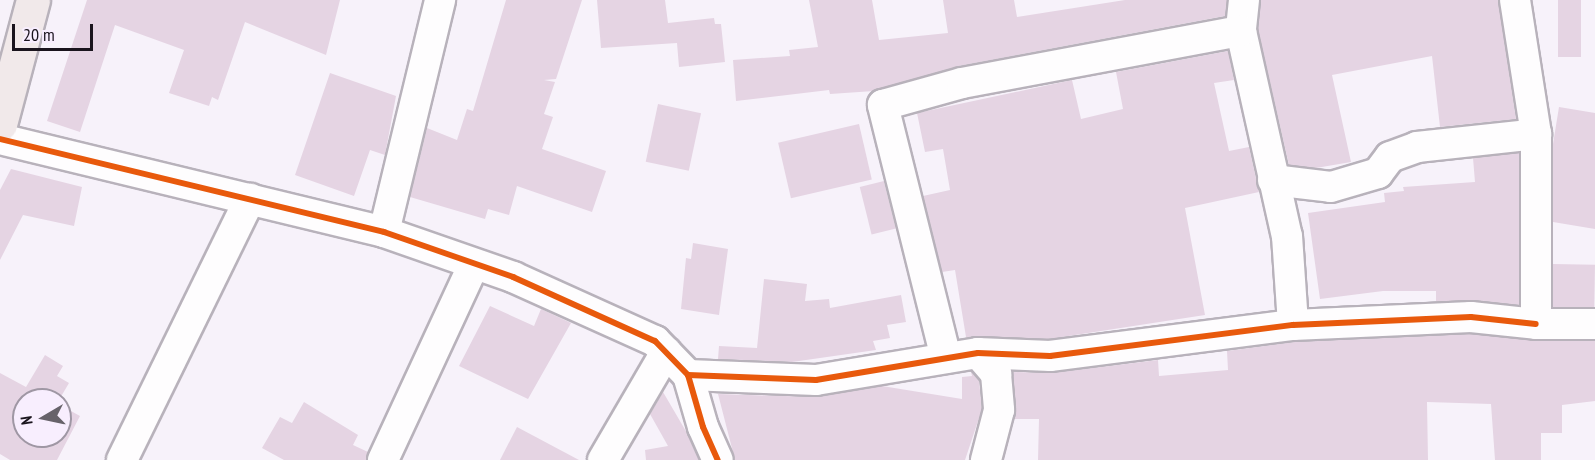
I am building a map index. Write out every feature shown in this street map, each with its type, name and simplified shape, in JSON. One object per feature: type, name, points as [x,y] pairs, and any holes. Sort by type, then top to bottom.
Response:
[{"type":"main road","points":[[0,124],[33,0]]},
{"type":"street","points":[[384,232],[440,0]]},
{"type":"street","points":[[1244,0],[1241,31],[1267,133],[1273,180],[1287,237],[1293,326]]},
{"type":"street","points":[[1515,0],[1536,134],[1536,324]]},
{"type":"street","points":[[946,358],[884,105],[962,83],[1241,31]]},
{"type":"street","points":[[1273,180],[1331,187],[1378,173],[1390,157],[1417,147],[1536,134]]},
{"type":"street","points":[[0,139],[384,232],[474,264],[655,341],[688,375],[718,460]]},
{"type":"street","points":[[122,460],[250,200]]},
{"type":"street","points":[[383,460],[474,264]]},
{"type":"street","points":[[688,375],[816,380],[978,353],[1050,356],[1293,326],[1471,317],[1536,324],[1595,324]]},
{"type":"street","points":[[603,460],[666,352]]},
{"type":"street","points":[[978,353],[996,374],[998,419],[986,460]]},
{"type":"building","points":[[87,0],[340,0],[326,55],[245,22],[218,100],[212,97],[209,106],[169,93],[184,50],[115,25],[80,132],[47,121]]},
{"type":"building","points":[[506,0],[582,0],[556,79],[544,80],[555,82],[544,114],[553,117],[542,149],[606,171],[592,212],[517,186],[509,215],[488,209],[485,219],[410,197],[427,128],[457,140],[467,109],[473,111]]},
{"type":"building","points":[[597,0],[665,0],[668,23],[714,18],[715,24],[721,24],[725,62],[679,67],[677,43],[601,48]]},
{"type":"building","points":[[809,0],[872,0],[879,40],[948,33],[943,0],[1014,0],[1017,17],[1125,0],[1227,0],[1225,16],[959,66],[874,91],[830,94],[829,90],[736,101],[733,60],[790,56],[789,50],[818,47]]},
{"type":"building","points":[[1261,0],[1498,0],[1516,119],[1440,127],[1432,56],[1332,75],[1351,162],[1316,168],[1289,165],[1258,30]]},
{"type":"building","points":[[1558,0],[1581,0],[1581,57],[1558,57]]},
{"type":"building","points":[[1228,51],[1234,80],[1214,83],[1229,151],[1249,147],[1259,192],[1185,208],[1205,315],[1049,339],[966,337],[955,270],[942,272],[923,196],[950,190],[943,149],[925,152],[917,113],[1072,80],[1081,119],[1123,109],[1116,72]]},
{"type":"building","points":[[330,73],[396,96],[385,155],[370,150],[354,196],[295,175]]},
{"type":"building","points":[[658,104],[701,113],[689,171],[646,162]]},
{"type":"building","points":[[1559,107],[1595,113],[1595,229],[1553,222],[1553,144]]},
{"type":"building","points":[[859,124],[872,180],[791,198],[778,143]]},
{"type":"building","points":[[1519,153],[1519,305],[1436,301],[1436,291],[1383,291],[1320,299],[1308,213],[1385,202],[1384,193],[1404,191],[1403,187],[1475,182],[1473,158]]},
{"type":"building","points":[[11,169],[82,187],[74,226],[23,215],[0,260],[0,190]]},
{"type":"building","points":[[884,181],[896,229],[872,235],[860,187]]},
{"type":"building","points":[[693,243],[728,249],[719,315],[681,309],[686,258],[691,259]]},
{"type":"building","points":[[1553,264],[1595,265],[1594,308],[1552,307]]},
{"type":"building","points":[[764,279],[807,284],[805,301],[829,299],[830,308],[901,295],[906,322],[887,325],[890,338],[873,341],[876,350],[792,362],[718,359],[719,346],[757,348]]},
{"type":"building","points":[[490,306],[534,326],[541,309],[571,323],[528,399],[459,366]]},
{"type":"building","points":[[1470,334],[1595,341],[1595,401],[1562,405],[1562,433],[1541,433],[1541,460],[1495,460],[1491,404],[1427,402],[1428,460],[1038,460],[1039,419],[1015,419],[1013,372],[1052,373],[1158,360],[1159,376],[1228,370],[1227,351],[1294,342]]},
{"type":"building","points":[[45,355],[63,366],[57,376],[69,383],[66,388],[12,388],[12,448],[63,448],[57,460],[10,460],[0,454],[0,373],[26,387]]},
{"type":"building","points":[[971,372],[979,381],[982,409],[965,460],[735,460],[718,394],[816,397],[882,386],[962,399],[962,377],[972,376]]},
{"type":"building","points":[[663,392],[687,433],[699,460],[646,460],[645,450],[668,446],[650,414]]},
{"type":"building","points":[[304,402],[358,435],[353,445],[368,452],[366,460],[284,460],[262,448],[280,417],[292,423]]},
{"type":"building","points":[[72,412],[80,416],[72,431]]},
{"type":"building","points":[[517,427],[579,460],[500,460]]},
{"type":"cycle path","points":[[0,139],[384,232],[513,277],[655,341],[688,375],[703,427],[718,460]]},
{"type":"cycle path","points":[[688,375],[816,380],[978,353],[1050,356],[1293,325],[1471,317],[1536,324]]}]
